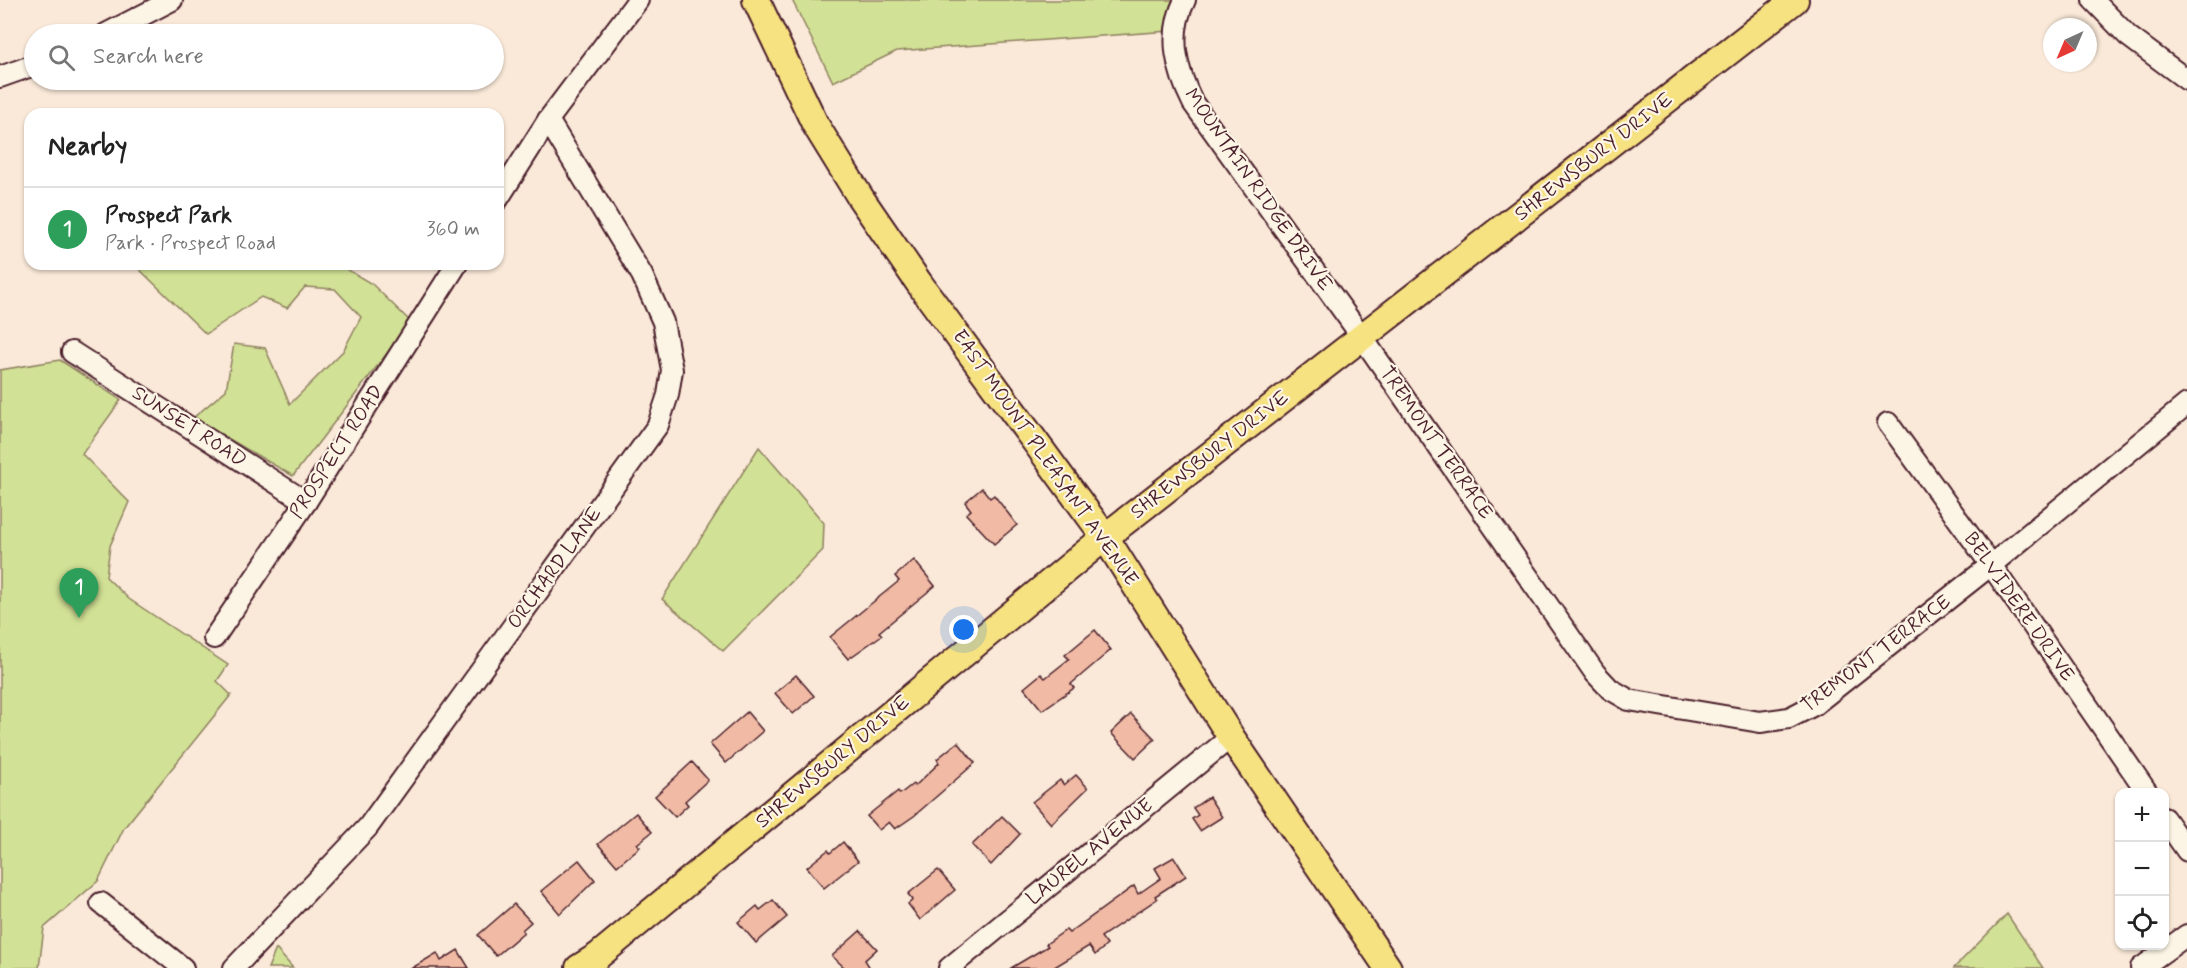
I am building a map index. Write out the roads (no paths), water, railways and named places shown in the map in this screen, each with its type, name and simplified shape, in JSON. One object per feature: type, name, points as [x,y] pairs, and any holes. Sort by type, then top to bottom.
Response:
[{"type":"main road","name":"EAST MOUNT PLEASANT AVENUE","points":[[756,0],[814,124],[860,197],[919,283],[1105,537],[1231,737],[1388,968]]},
{"type":"main road","name":"SHREWSBURY DRIVE","points":[[579,968],[598,956],[1105,537],[1795,0]]},
{"type":"street","points":[[125,24],[172,0]]},
{"type":"street","points":[[504,190],[548,120],[638,0]]},
{"type":"street","name":"MOUNTAIN RIDGE DRIVE","points":[[1185,0],[1176,30],[1175,53],[1180,77],[1192,103],[1362,337]]},
{"type":"street","points":[[2093,0],[2128,36],[2187,80]]},
{"type":"street","points":[[0,77],[24,68]]},
{"type":"street","name":"ORCHARD LANE","points":[[234,968],[368,827],[658,425],[668,395],[672,370],[663,322],[642,275],[548,120]]},
{"type":"street","name":"PROSPECT ROAD","points":[[214,638],[306,502],[452,270]]},
{"type":"street","name":"TREMONT TERRACE","points":[[1362,337],[1595,673],[1610,689],[1629,700],[1760,722],[1789,718],[1814,705],[1991,565],[2187,404]]},
{"type":"street","name":"SUNSET ROAD","points":[[72,352],[306,502]]},
{"type":"street","name":"BELVIDERE DRIVE","points":[[1888,423],[1991,565],[2144,788]]},
{"type":"street","name":"LAUREL AVENUE","points":[[949,968],[1231,737]]},
{"type":"street","points":[[2169,825],[2187,851]]},
{"type":"street","points":[[101,903],[183,968]]},
{"type":"street","points":[[2141,968],[2187,935]]},
{"type":"place","name":"Prospect Park","points":[[79,618]]}]
